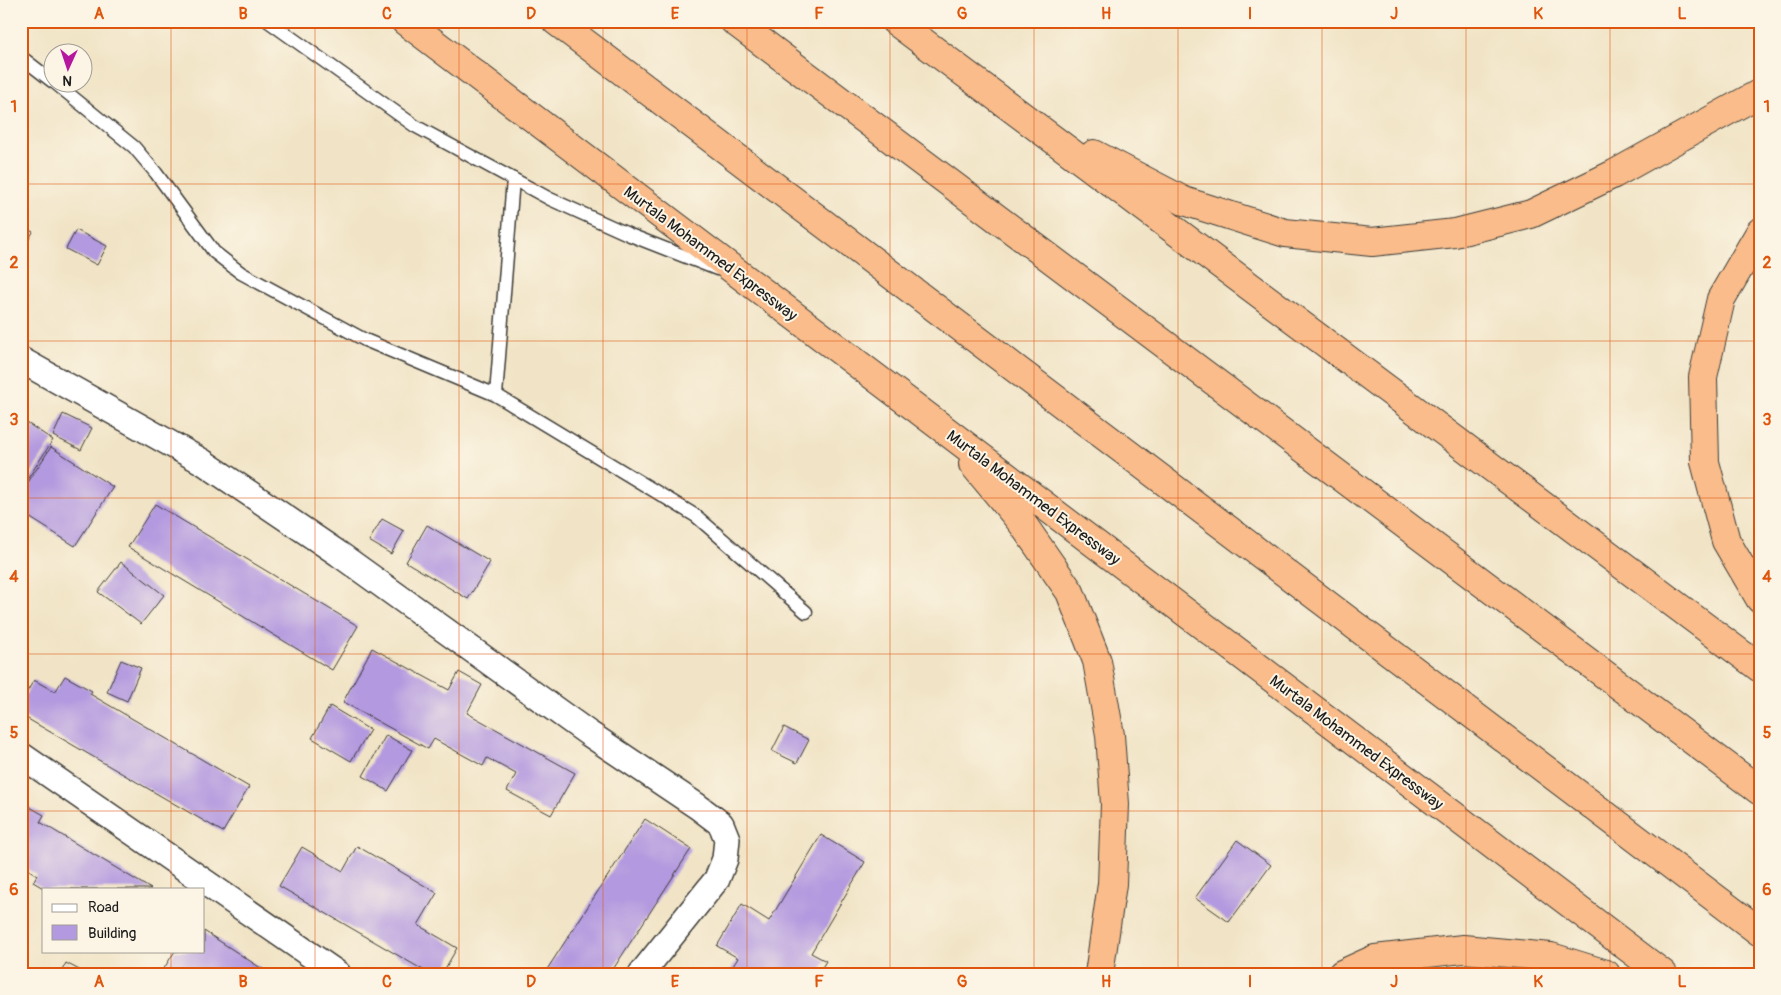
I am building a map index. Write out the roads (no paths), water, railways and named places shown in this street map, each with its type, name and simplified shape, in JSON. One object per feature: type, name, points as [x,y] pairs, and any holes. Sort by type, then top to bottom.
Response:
[{"type":"highway","name":"Murtala Mohammed Expressway","points":[[404,21],[1663,974]]},
{"type":"highway","points":[[556,21],[1760,932]]},
{"type":"highway","points":[[734,21],[1760,791]]},
{"type":"highway","points":[[895,21],[1760,668]]},
{"type":"highway","points":[[971,79],[1087,150],[1184,201],[1285,233],[1372,242],[1455,233],[1531,214],[1614,174],[1760,93]]},
{"type":"highway","points":[[1760,232],[1721,299],[1703,377],[1705,462],[1726,541],[1760,599]]},
{"type":"highway","points":[[891,388],[967,456],[1022,523],[1070,592],[1097,661],[1110,735],[1115,804],[1112,884],[1099,974]]},
{"type":"highway","points":[[1342,974],[1374,959],[1463,949],[1551,957],[1606,974]]},
{"type":"street","points":[[21,360],[203,462],[339,554],[588,733],[721,824],[727,839],[726,859],[718,879],[641,974]]},
{"type":"street","points":[[21,755],[338,974]]},
{"type":"lane","points":[[268,21],[415,126],[513,179],[550,199],[630,235],[749,281]]},
{"type":"lane","points":[[21,57],[42,73]]},
{"type":"lane","points":[[65,92],[134,147],[156,173],[214,252],[241,273],[365,340],[496,395],[696,516],[806,612]]},
{"type":"lane","points":[[496,395],[513,179]]}]
